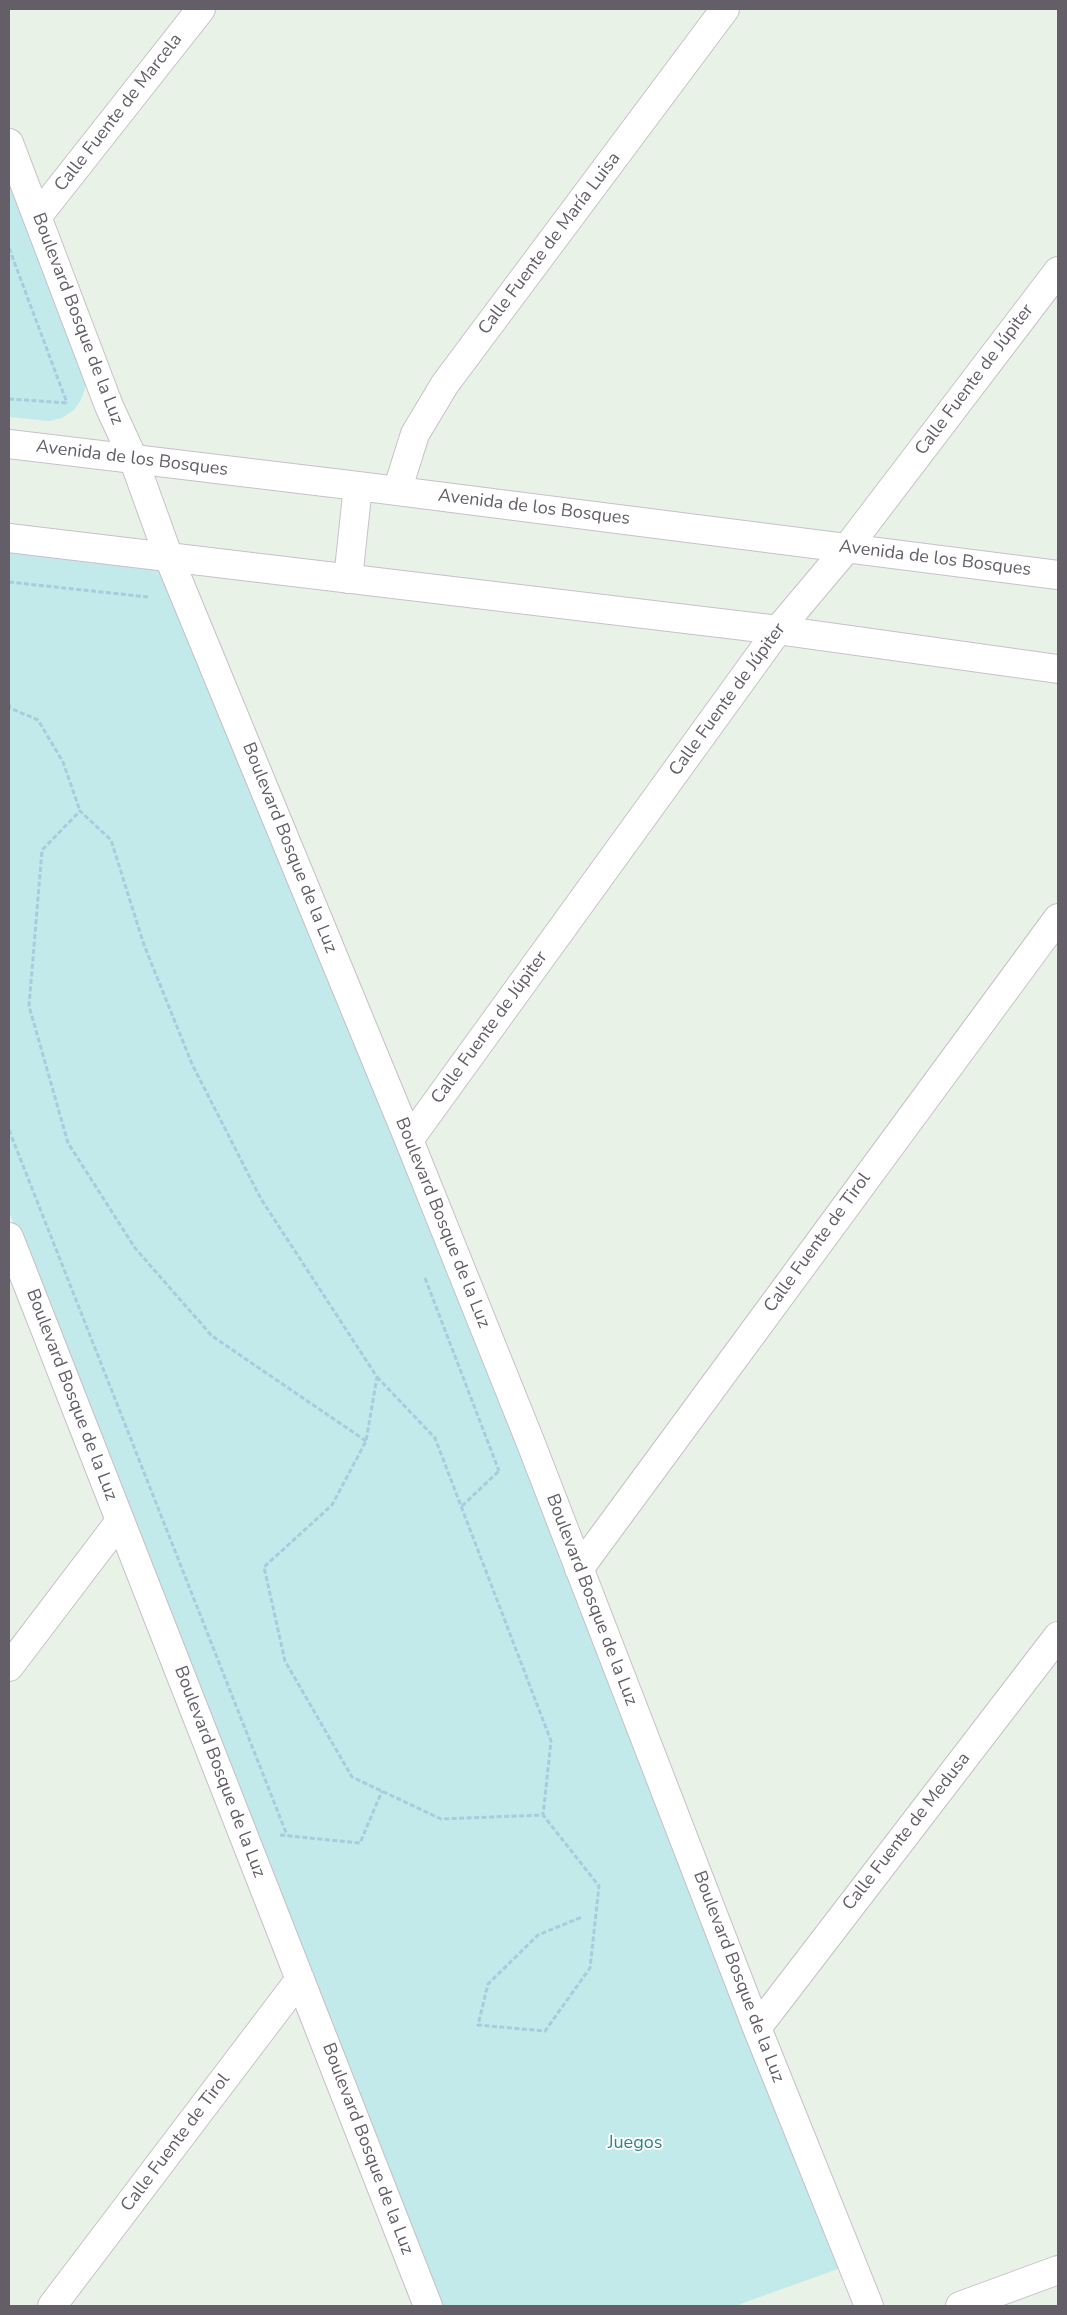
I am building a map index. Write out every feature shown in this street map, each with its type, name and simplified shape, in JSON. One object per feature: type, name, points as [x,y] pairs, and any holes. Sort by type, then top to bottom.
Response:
[{"type":"street","name":"Calle Fuente de Marcela","points":[[37,217],[201,9]]},
{"type":"street","name":"Calle Fuente de María Luisa","points":[[398,491],[415,434],[445,384],[725,9]]},
{"type":"street","name":"Boulevard Bosque de la Luz","points":[[9,143],[109,406],[133,458],[169,558],[410,1140],[530,1441],[757,2028],[869,2306]]},
{"type":"street","name":"Calle Fuente de Júpiter","points":[[410,1140],[778,630],[847,548],[1058,271]]},
{"type":"street","name":"Avenida de los Bosques","points":[[9,444],[358,486],[1058,575]]},
{"type":"street","points":[[348,579],[358,486]]},
{"type":"street","points":[[9,538],[778,630],[1058,669]]},
{"type":"street","name":"Calle Fuente de Tirol","points":[[579,1569],[1058,918]]},
{"type":"street","name":"Boulevard Bosque de la Luz","points":[[9,1237],[428,2306]]},
{"type":"street","points":[[9,1667],[120,1521]]},
{"type":"street","name":"Calle Fuente de Medusa","points":[[757,2028],[1058,1636]]},
{"type":"street","name":"Calle Fuente de Tirol","points":[[52,2306],[300,1979]]},
{"type":"street","points":[[960,2306],[1058,2270]]},
{"type":"path","points":[[9,248],[67,403]]},
{"type":"path","points":[[9,399],[109,406]]},
{"type":"path","points":[[9,582],[154,597]]},
{"type":"path","points":[[9,704],[10,708],[38,720],[63,762],[80,811],[111,840],[144,944],[192,1064],[261,1199],[377,1377],[435,1438],[551,1741],[543,1815],[599,1886],[590,1968],[544,2031],[478,2025],[488,1984],[538,1935],[582,1917]]},
{"type":"path","points":[[80,811],[42,850],[29,1006],[68,1143],[135,1248],[212,1336],[366,1441]]},
{"type":"path","points":[[9,1130],[287,1835]]},
{"type":"path","points":[[424,1276],[499,1471]]},
{"type":"path","points":[[377,1377],[366,1441],[332,1505],[264,1568],[285,1661],[352,1778],[441,1819],[543,1815]]},
{"type":"path","points":[[462,1506],[530,1441]]},
{"type":"path","points":[[242,1831],[360,1843],[382,1791]]},
{"type":"green space","points":[[9,182],[85,375],[85,388],[81,400],[74,410],[62,418],[49,421],[9,417]]},
{"type":"green space","name":"Juegos","points":[[9,544],[179,564],[846,2266],[735,2306],[438,2306],[9,1212]]}]
